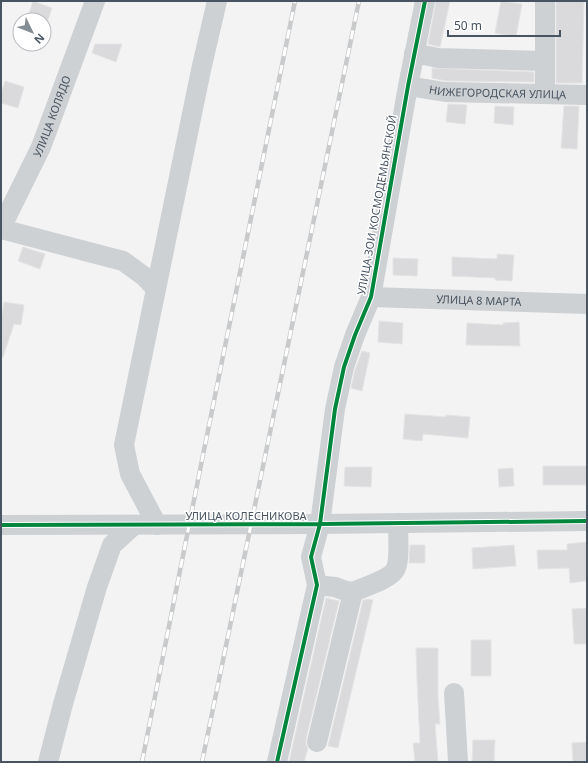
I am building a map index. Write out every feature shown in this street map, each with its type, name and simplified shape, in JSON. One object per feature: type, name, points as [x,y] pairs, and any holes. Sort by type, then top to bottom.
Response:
[{"type":"street","name":"УЛИЦА КОЛЯДО","points":[[1,228],[41,147],[95,1]]},
{"type":"street","points":[[157,525],[130,474],[124,445],[201,70],[217,1]]},
{"type":"street","name":"УЛИЦА ЗОИ КОСМОДЕМЬЯНСКОЙ","points":[[277,762],[317,584],[311,557],[320,524],[335,409],[344,367],[355,335],[371,297],[414,53],[425,1]]},
{"type":"street","points":[[545,1],[545,93]]},
{"type":"street","points":[[414,53],[438,58],[545,61]]},
{"type":"street","name":"НИЖЕГОРОДСКАЯ УЛИЦА","points":[[408,86],[445,92],[587,94]]},
{"type":"street","points":[[1,228],[123,260],[145,277],[156,289]]},
{"type":"street","name":"УЛИЦА 8 МАРТА","points":[[371,297],[587,304]]},
{"type":"street","name":"УЛИЦА КОЛЕСНИКОВА","points":[[1,525],[398,524],[587,521]]},
{"type":"street","points":[[317,584],[353,592],[384,579],[393,573],[398,561],[398,524]]},
{"type":"street","points":[[48,762],[63,704],[102,573],[112,545],[134,525]]},
{"type":"street","points":[[317,742],[353,592]]},
{"type":"street","points":[[454,693],[458,762]]},
{"type":"building","points":[[33,1],[52,8],[51,12],[30,12]]},
{"type":"building","points":[[436,1],[450,1],[440,47],[428,44]]},
{"type":"building","points":[[501,1],[522,4],[516,37],[495,33]]},
{"type":"building","points":[[556,1],[584,1],[582,83],[556,83]]},
{"type":"building","points":[[95,44],[122,44],[116,62],[92,53]]},
{"type":"building","points":[[432,68],[534,72],[534,82],[446,81],[432,78]]},
{"type":"building","points":[[5,81],[24,87],[18,108],[1,103],[1,94]]},
{"type":"building","points":[[448,104],[467,105],[465,124],[446,122]]},
{"type":"building","points":[[495,106],[514,107],[513,125],[494,123]]},
{"type":"building","points":[[564,106],[579,106],[577,149],[561,148]]},
{"type":"building","points":[[23,247],[45,254],[40,269],[18,261]]},
{"type":"building","points":[[497,254],[514,255],[512,281],[495,280],[495,278],[452,276],[452,257],[497,259]]},
{"type":"building","points":[[393,258],[418,259],[417,276],[393,275]]},
{"type":"building","points":[[4,302],[24,305],[21,325],[14,324],[3,357],[1,356],[1,320]]},
{"type":"building","points":[[379,321],[403,323],[402,344],[378,342]]},
{"type":"building","points":[[519,322],[520,346],[466,345],[467,323],[503,325],[503,323]]},
{"type":"building","points":[[362,351],[370,353],[362,391],[351,388],[355,370]]},
{"type":"building","points":[[405,414],[470,417],[468,438],[423,434],[422,441],[403,439]]},
{"type":"building","points":[[543,466],[587,466],[587,485],[543,485]]},
{"type":"building","points":[[345,467],[372,467],[371,487],[344,486]]},
{"type":"building","points":[[513,468],[514,486],[499,487],[498,469]]},
{"type":"building","points":[[587,542],[587,581],[570,583],[569,568],[538,569],[537,550],[567,550],[567,544]]},
{"type":"building","points":[[410,545],[425,545],[425,563],[409,563]]},
{"type":"building","points":[[514,545],[516,566],[473,569],[472,548]]},
{"type":"building","points":[[326,598],[339,601],[306,739],[306,745],[308,748],[304,762],[289,762]]},
{"type":"building","points":[[363,600],[373,600],[338,748],[328,746]]},
{"type":"building","points":[[587,608],[587,644],[574,644],[572,609]]},
{"type":"building","points":[[471,640],[491,640],[491,676],[471,676]]},
{"type":"building","points":[[416,648],[438,648],[438,698],[440,724],[435,724],[438,762],[415,762],[413,743],[420,743]]},
{"type":"building","points":[[473,740],[495,740],[494,762],[472,762]]},
{"type":"building","points":[[587,742],[587,762],[573,762],[572,743]]},
{"type":"railway","points":[[142,762],[295,1]]},
{"type":"railway","points":[[202,762],[359,1]]},
{"type":"cycle path","points":[[277,762],[317,585],[311,557],[320,524],[335,409],[344,367],[355,335],[371,297],[408,86],[425,1]]},
{"type":"cycle path","points":[[1,525],[587,521]]}]
